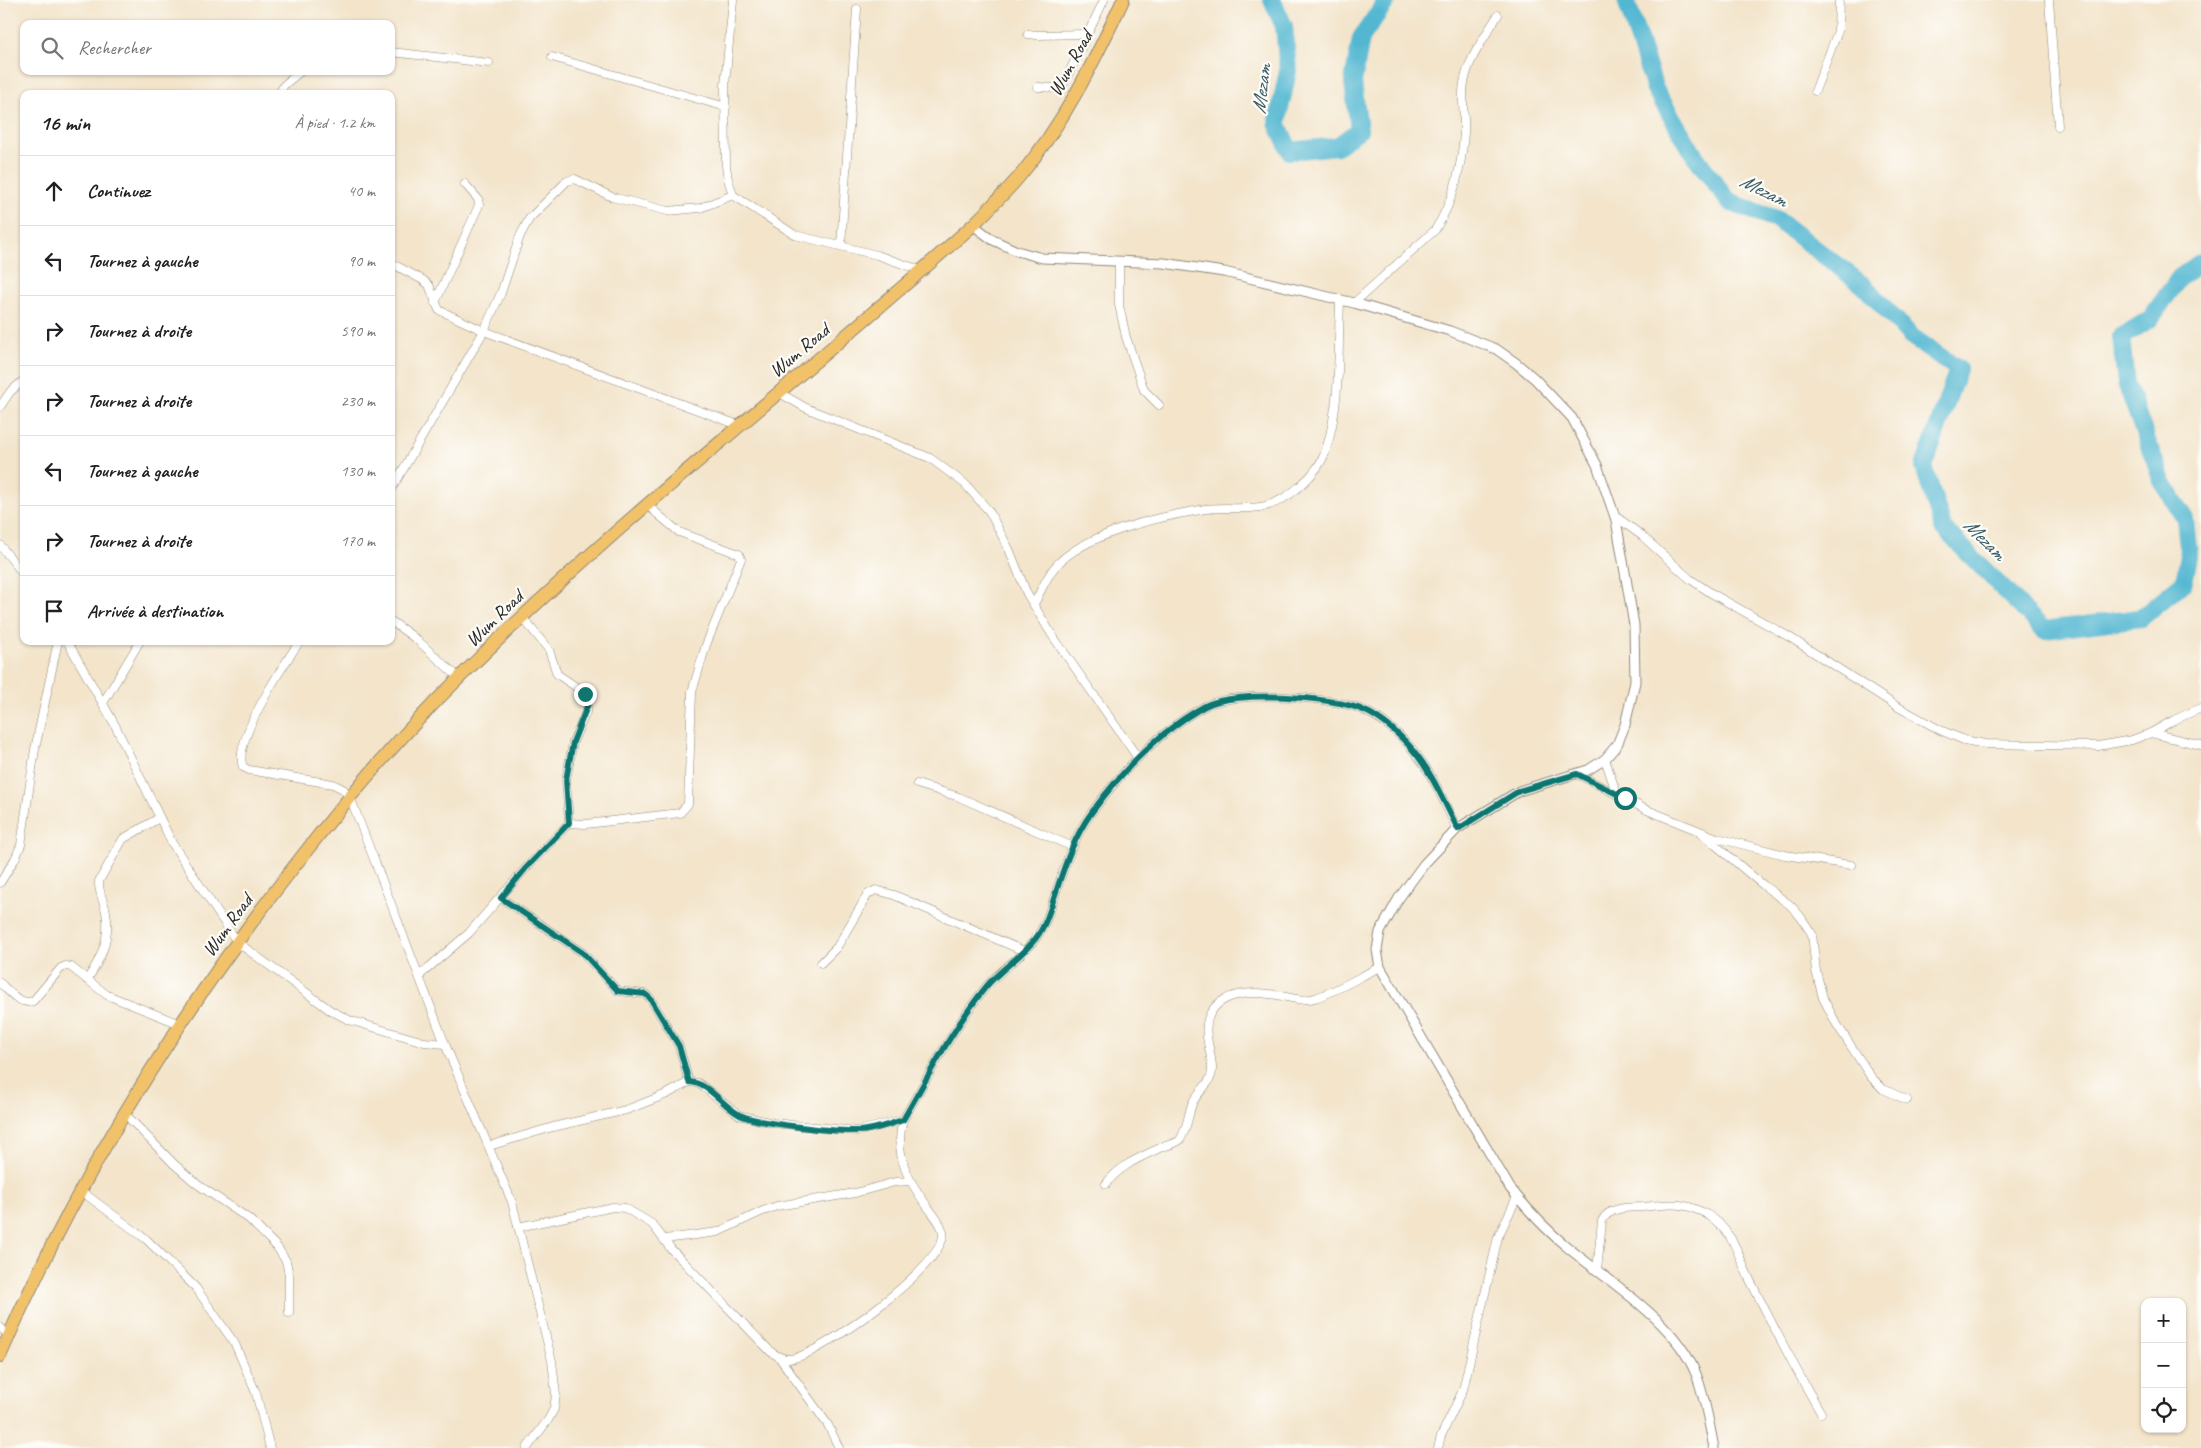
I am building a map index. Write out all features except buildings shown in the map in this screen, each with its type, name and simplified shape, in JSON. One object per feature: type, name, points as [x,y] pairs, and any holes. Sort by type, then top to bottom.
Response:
[{"type":"highway","name":"Wum Road","points":[[0,1356],[4,1332],[124,1113],[180,1024],[273,893],[350,797],[458,678],[553,587],[778,392],[923,271],[973,225],[1018,178],[1044,144],[1078,91],[1123,0]]},
{"type":"street","points":[[733,0],[725,85],[726,166],[733,195],[795,235],[818,242],[841,245],[923,271]]},
{"type":"street","points":[[1038,87],[1055,88],[1064,83],[1104,0]]},
{"type":"street","points":[[1815,91],[1838,31],[1839,0]]},
{"type":"street","points":[[2049,0],[2058,126]]},
{"type":"street","points":[[841,245],[858,9]]},
{"type":"street","points":[[1354,303],[1435,230],[1443,217],[1449,204],[1458,170],[1464,132],[1464,83],[1475,55],[1498,15]]},
{"type":"street","points":[[1028,34],[1088,34]]},
{"type":"street","points":[[395,52],[489,63]]},
{"type":"street","points":[[552,57],[726,107]]},
{"type":"street","points":[[281,90],[284,85],[296,75]]},
{"type":"street","points":[[395,483],[484,331],[501,293],[520,236],[529,218],[567,181],[575,180],[612,197],[668,211],[700,208],[733,195]]},
{"type":"street","points":[[435,303],[479,205],[478,199],[465,184]]},
{"type":"street","points":[[973,225],[1001,244],[1042,258],[1164,263],[1224,272],[1354,303],[1450,330],[1496,349],[1516,363],[1535,379],[1572,418],[1596,465],[1615,516],[1634,625],[1635,682],[1625,725],[1617,745],[1605,759],[1588,770],[1519,791],[1458,829],[1424,864],[1399,898],[1380,932],[1377,950],[1380,967],[1510,1188],[1534,1216],[1565,1245],[1657,1320],[1680,1347],[1696,1373],[1705,1401],[1714,1448]]},
{"type":"street","points":[[1119,262],[1119,305],[1126,337],[1144,390],[1159,405]]},
{"type":"street","points":[[395,265],[429,285],[435,303],[439,310],[446,315],[484,331],[741,426]]},
{"type":"street","points":[[1034,604],[1055,568],[1075,551],[1102,536],[1146,522],[1202,509],[1262,507],[1285,497],[1310,478],[1326,452],[1337,399],[1340,300]]},
{"type":"street","points":[[0,407],[10,392],[20,383]]},
{"type":"street","points":[[778,392],[806,408],[930,458],[949,470],[964,484],[989,511],[1034,604],[1138,758]]},
{"type":"street","points":[[569,823],[586,824],[680,813],[688,804],[692,692],[706,645],[741,559],[739,554],[680,532],[648,506]]},
{"type":"street","points":[[1615,516],[1641,535],[1690,579],[1711,593],[1790,638],[1898,707],[1956,737],[1985,744],[2098,746],[2132,740],[2151,733],[2201,708]]},
{"type":"street","points":[[0,545],[20,570]]},
{"type":"street","points":[[419,976],[469,933],[526,868],[569,823],[566,780],[573,742],[587,710],[588,699],[582,691],[557,674],[548,650],[522,617]]},
{"type":"street","points":[[395,624],[416,639],[458,678]]},
{"type":"street","points":[[0,884],[16,859],[21,845],[35,749],[57,645]]},
{"type":"street","points":[[69,645],[103,702],[172,843],[238,942],[330,1010],[349,1020],[424,1042],[445,1044]]},
{"type":"street","points":[[103,702],[138,645]]},
{"type":"street","points":[[297,645],[263,699],[246,738],[241,763],[243,767],[249,770],[333,784],[343,789],[350,797],[445,1044],[512,1202],[552,1361],[556,1395],[554,1409],[548,1420],[527,1448]]},
{"type":"street","points":[[518,1226],[613,1207],[625,1208],[652,1224],[670,1249],[771,1352],[779,1357],[788,1359],[810,1352],[851,1327],[903,1286],[936,1253],[942,1242],[943,1232],[939,1222],[906,1172],[899,1152],[899,1132],[903,1120],[965,1014],[987,986],[1038,936],[1073,847],[1092,812],[1138,758],[1168,732],[1207,704],[1248,697],[1322,700],[1362,710],[1386,725],[1417,755],[1436,785],[1458,829]]},
{"type":"street","points":[[2151,733],[2201,746]]},
{"type":"street","points":[[1605,759],[1616,792]]},
{"type":"street","points":[[1577,774],[1616,792],[1647,810],[1717,838],[1785,855],[1851,865]]},
{"type":"street","points":[[917,784],[959,797],[1073,847]]},
{"type":"street","points":[[87,980],[100,961],[108,929],[106,911],[98,888],[99,881],[124,839],[159,818]]},
{"type":"street","points":[[1700,832],[1763,885],[1790,904],[1800,916],[1812,934],[1816,972],[1823,998],[1836,1023],[1871,1077],[1883,1089],[1906,1100]]},
{"type":"street","points":[[821,962],[837,948],[850,927],[860,905],[868,894],[876,890],[894,895],[1024,951]]},
{"type":"street","points":[[501,898],[583,953],[618,991],[645,994],[650,998],[679,1046],[689,1082]]},
{"type":"street","points":[[0,983],[21,1001],[33,1002],[60,968],[71,967],[107,995],[180,1024]]},
{"type":"street","points":[[1106,1184],[1114,1174],[1126,1165],[1139,1157],[1176,1143],[1183,1134],[1192,1102],[1211,1078],[1213,1069],[1207,1034],[1208,1020],[1214,1007],[1219,1003],[1226,998],[1251,993],[1271,994],[1300,1000],[1314,998],[1380,967]]},
{"type":"street","points":[[489,1146],[553,1127],[626,1110],[667,1094],[689,1082],[698,1083],[740,1115],[773,1122],[858,1131],[903,1120]]},
{"type":"street","points":[[124,1113],[174,1164],[197,1184],[249,1219],[277,1247],[286,1261],[289,1275],[289,1314]]},
{"type":"street","points":[[895,1182],[906,1172]]},
{"type":"street","points":[[665,1240],[718,1232],[769,1208],[855,1193],[895,1182],[911,1182]]},
{"type":"street","points":[[81,1191],[146,1239],[196,1288],[234,1344],[256,1392],[270,1448]]},
{"type":"street","points":[[1438,1448],[1441,1436],[1463,1390],[1491,1258],[1498,1237],[1517,1197]]},
{"type":"street","points":[[1597,1270],[1602,1220],[1605,1215],[1613,1211],[1636,1207],[1680,1204],[1696,1209],[1709,1217],[1723,1227],[1731,1238],[1748,1277],[1821,1412]]},
{"type":"street","points":[[779,1357],[828,1425],[839,1448]]},
{"type":"waterway","name":"Mezam","points":[[1272,0],[1284,26],[1288,71],[1277,123],[1290,151],[1337,146],[1359,130],[1353,82],[1361,38],[1387,0]]},
{"type":"waterway","name":"Mezam","points":[[1626,0],[1655,89],[1695,156],[1729,202],[1776,219],[1863,285],[1911,336],[1958,369],[1924,467],[1943,528],[2044,630],[2141,618],[2184,582],[2189,555],[2185,519],[2162,481],[2126,383],[2121,337],[2150,319],[2180,277],[2201,262]]},
{"type":"route","points":[[585,694],[588,704],[573,742],[566,780],[569,823],[526,868],[501,898],[568,941],[598,967],[618,991],[648,996],[679,1046],[689,1082],[698,1083],[732,1110],[748,1118],[828,1129],[858,1131],[903,1120],[965,1014],[987,986],[1038,936],[1066,862],[1077,837],[1092,812],[1138,758],[1168,732],[1207,704],[1248,697],[1284,697],[1322,700],[1362,710],[1386,725],[1417,755],[1436,785],[1458,829],[1519,791],[1577,774],[1599,783],[1625,798]]}]
